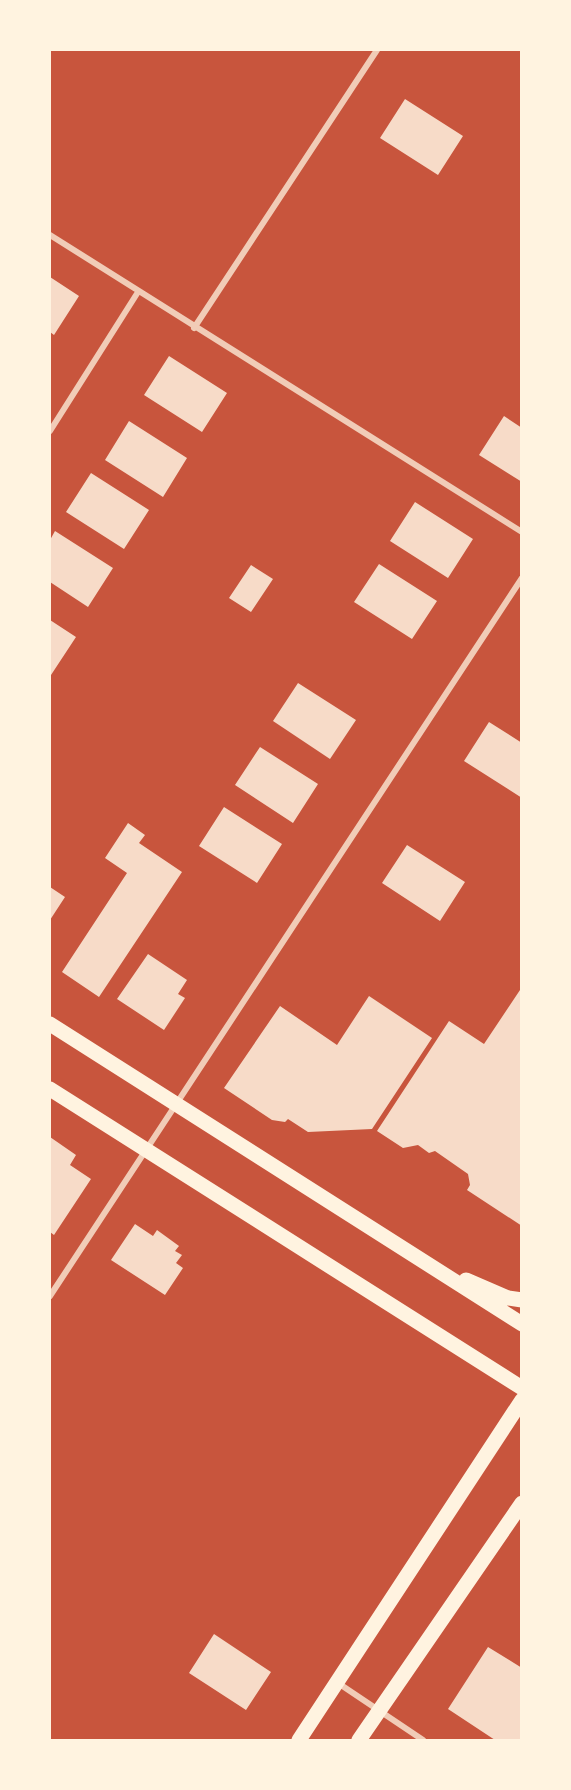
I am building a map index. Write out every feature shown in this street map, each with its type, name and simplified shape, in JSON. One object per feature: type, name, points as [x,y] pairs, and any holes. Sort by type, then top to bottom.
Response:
[{"type":"main road","points":[[50,1024],[522,1324]]},
{"type":"main road","points":[[50,1089],[522,1388]]},
{"type":"main road","points":[[425,1263],[508,1298],[522,1300]]},
{"type":"main road","points":[[299,1740],[522,1400]]},
{"type":"main road","points":[[359,1740],[522,1503]]},
{"type":"street","points":[[194,328],[377,50]]},
{"type":"street","points":[[50,235],[194,328],[522,532]]},
{"type":"street","points":[[50,431],[138,292]]},
{"type":"street","points":[[50,1296],[522,578]]},
{"type":"street","points":[[338,1683],[423,1740]]},
{"type":"building","points":[[405,99],[463,136],[438,175],[380,138]]},
{"type":"building","points":[[50,277],[79,296],[54,335],[50,332]]},
{"type":"building","points":[[169,356],[227,393],[202,432],[144,395]]},
{"type":"building","points":[[504,416],[522,428],[522,482],[479,455]]},
{"type":"building","points":[[129,421],[187,458],[163,497],[105,460]]},
{"type":"building","points":[[91,473],[149,510],[124,549],[66,512]]},
{"type":"building","points":[[415,502],[473,539],[448,578],[390,541]]},
{"type":"building","points":[[55,531],[113,568],[88,607],[50,582],[50,540]]},
{"type":"building","points":[[379,564],[437,601],[412,639],[354,602]]},
{"type":"building","points":[[251,565],[273,579],[251,612],[229,598]]},
{"type":"building","points":[[50,620],[76,637],[51,675],[50,674]]},
{"type":"building","points":[[298,683],[356,720],[330,759],[273,721]]},
{"type":"building","points":[[489,722],[522,743],[522,798],[464,761]]},
{"type":"building","points":[[260,747],[318,784],[293,823],[235,785]]},
{"type":"building","points":[[224,807],[282,844],[257,883],[199,846]]},
{"type":"building","points":[[128,823],[145,835],[139,843],[182,872],[99,997],[62,972],[127,873],[105,858]]},
{"type":"building","points":[[407,845],[465,882],[440,921],[382,883]]},
{"type":"building","points":[[50,887],[65,897],[50,920]]},
{"type":"building","points":[[148,954],[187,980],[178,994],[185,998],[164,1030],[117,999]]},
{"type":"building","points":[[522,987],[522,1226],[467,1190],[470,1185],[468,1174],[435,1151],[429,1153],[418,1145],[403,1148],[377,1131],[449,1021],[484,1044]]},
{"type":"building","points":[[369,996],[432,1038],[372,1129],[308,1132],[288,1119],[285,1122],[272,1120],[224,1088],[280,1006],[337,1045]]},
{"type":"building","points":[[50,1137],[76,1155],[70,1165],[91,1179],[54,1235],[50,1232]]},
{"type":"building","points":[[135,1224],[153,1236],[157,1230],[179,1246],[175,1251],[182,1255],[176,1263],[183,1268],[165,1295],[111,1260]]},
{"type":"building","points":[[214,1634],[271,1672],[246,1710],[189,1673]]},
{"type":"building","points":[[488,1647],[522,1668],[522,1740],[495,1740],[448,1709]]}]
